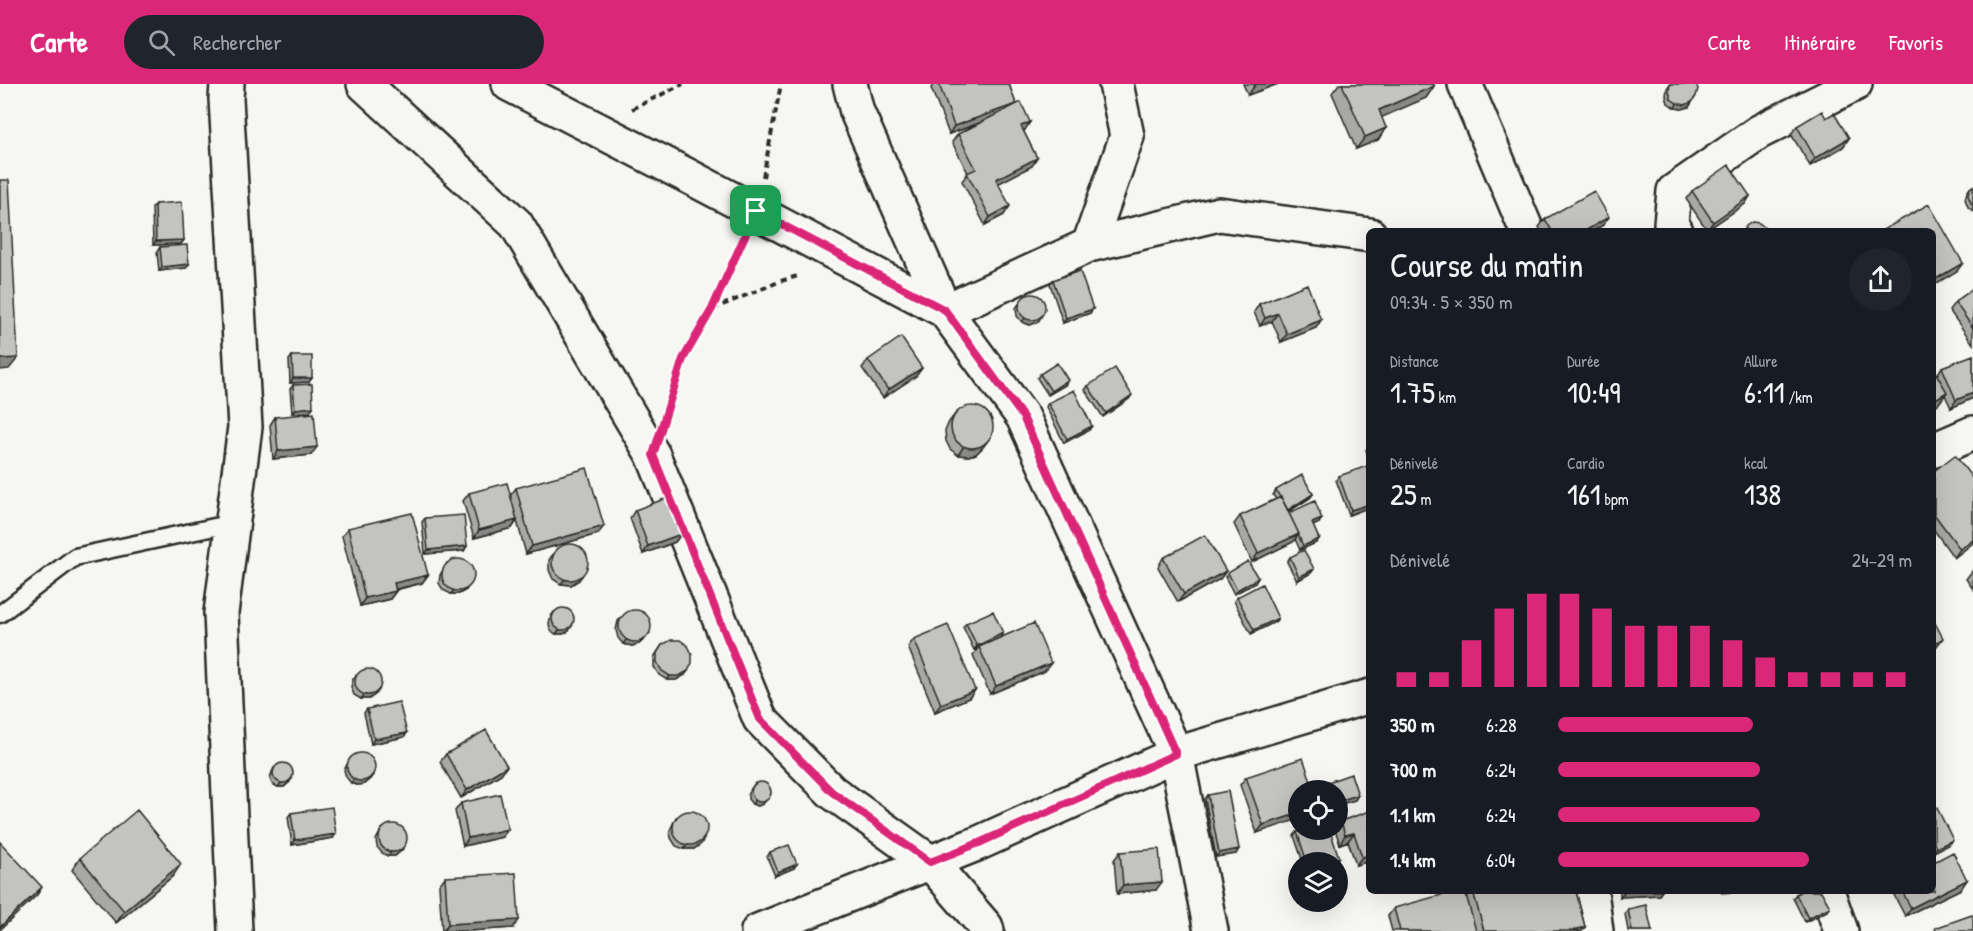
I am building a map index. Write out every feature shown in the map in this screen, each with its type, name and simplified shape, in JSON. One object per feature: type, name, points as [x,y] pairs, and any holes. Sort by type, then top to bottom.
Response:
[{"type":"street","points":[[364,84],[516,224],[653,455],[760,719],[832,792],[930,862],[987,931]]},
{"type":"street","points":[[509,84],[945,310]]},
{"type":"street","points":[[850,84],[857,112],[945,310],[1023,417],[1176,754],[1211,931]]},
{"type":"street","points":[[1089,245],[1127,136],[1116,84]]},
{"type":"street","points":[[1465,84],[1526,228]]},
{"type":"street","points":[[1674,228],[1671,224],[1674,191],[1758,132],[1855,84]]},
{"type":"street","points":[[232,89],[245,427],[221,613],[235,931]]},
{"type":"street","points":[[945,310],[1089,245],[1219,214],[1366,234]]},
{"type":"street","points":[[1936,449],[1973,433]]},
{"type":"street","points":[[758,931],[979,843],[1176,754],[1366,697]]},
{"type":"street","points":[[1591,894],[1596,931]]},
{"type":"street","points":[[1828,894],[1841,931]]},
{"type":"lane","points":[[0,614],[75,557],[233,523]]},
{"type":"path","points":[[594,128],[683,84]]},
{"type":"path","points":[[653,455],[683,359],[712,309],[756,211],[781,84]]},
{"type":"path","points":[[712,309],[781,281],[850,261]]},
{"type":"building","points":[[939,84],[1009,84],[1016,104],[954,126]]},
{"type":"building","points":[[1342,84],[1433,84],[1434,86],[1379,110],[1386,128],[1365,137]]},
{"type":"building","points":[[1670,84],[1696,84],[1698,89],[1696,96],[1692,102],[1685,105],[1677,103],[1671,99]]},
{"type":"building","points":[[1021,102],[1030,122],[1021,126],[1037,158],[996,179],[1010,206],[990,217],[967,173],[976,169],[958,134]]},
{"type":"building","points":[[1822,111],[1826,118],[1834,113],[1849,138],[1815,158],[1797,126]]},
{"type":"building","points":[[1729,165],[1750,196],[1713,222],[1692,191]]},
{"type":"building","points":[[0,180],[9,180],[18,358],[0,359]]},
{"type":"building","points":[[1973,186],[1973,205],[1968,195]]},
{"type":"building","points":[[1594,191],[1609,217],[1590,228],[1550,228],[1545,219]]},
{"type":"building","points":[[182,202],[184,240],[156,241],[155,204]]},
{"type":"building","points":[[1929,204],[1963,263],[1936,279],[1936,228],[1886,228]]},
{"type":"building","points":[[1752,222],[1759,223],[1764,228],[1745,228]]},
{"type":"building","points":[[187,245],[189,264],[162,267],[160,247]]},
{"type":"building","points":[[1080,271],[1093,309],[1066,318],[1053,280]]},
{"type":"building","points":[[1307,284],[1321,320],[1287,334],[1278,313],[1265,318],[1259,304]]},
{"type":"building","points":[[1973,289],[1973,328],[1955,302]]},
{"type":"building","points":[[1032,294],[1041,298],[1045,307],[1041,316],[1032,320],[1023,316],[1019,307],[1023,298]]},
{"type":"building","points":[[901,337],[922,368],[888,390],[868,360]]},
{"type":"building","points":[[1973,355],[1973,393],[1956,400],[1942,367]]},
{"type":"building","points":[[292,356],[312,356],[312,378],[293,378]]},
{"type":"building","points":[[1057,363],[1068,380],[1051,391],[1040,374]]},
{"type":"building","points":[[1115,368],[1132,395],[1106,413],[1088,386]]},
{"type":"building","points":[[1936,373],[1947,392],[1936,399]]},
{"type":"building","points":[[312,384],[313,407],[295,409],[293,385]]},
{"type":"building","points":[[1074,390],[1092,426],[1067,439],[1048,403]]},
{"type":"building","points":[[972,406],[987,412],[993,427],[987,442],[972,448],[957,442],[951,427],[957,412]]},
{"type":"building","points":[[314,413],[317,447],[278,451],[275,417]]},
{"type":"building","points":[[1955,455],[1973,479],[1973,540],[1960,549],[1936,517],[1936,469]]},
{"type":"building","points":[[1366,466],[1366,505],[1351,510],[1339,476]]},
{"type":"building","points":[[587,468],[604,526],[532,546],[516,488]]},
{"type":"building","points":[[1302,475],[1313,494],[1288,510],[1276,490]]},
{"type":"building","points":[[507,483],[517,520],[479,530],[469,493]]},
{"type":"building","points":[[1281,497],[1299,534],[1258,553],[1240,516]]},
{"type":"building","points":[[667,498],[681,534],[648,546],[635,510]]},
{"type":"building","points":[[1315,501],[1322,519],[1312,523],[1319,539],[1303,546],[1289,513]]},
{"type":"building","points":[[412,513],[428,575],[394,583],[396,591],[365,598],[348,528]]},
{"type":"building","points":[[464,515],[467,546],[428,550],[425,518]]},
{"type":"building","points":[[1205,535],[1226,571],[1184,594],[1163,558]]},
{"type":"building","points":[[570,544],[583,549],[588,562],[583,575],[570,580],[557,575],[552,562],[557,549]]},
{"type":"building","points":[[1304,550],[1314,569],[1299,577],[1290,557]]},
{"type":"building","points":[[458,559],[469,564],[474,575],[469,586],[458,591],[447,586],[442,575],[447,564]]},
{"type":"building","points":[[1248,561],[1258,578],[1237,590],[1228,573]]},
{"type":"building","points":[[1262,584],[1278,618],[1254,630],[1237,597]]},
{"type":"building","points":[[563,608],[571,611],[574,619],[571,627],[563,630],[555,627],[552,619],[555,611]]},
{"type":"building","points":[[635,610],[646,615],[651,626],[646,637],[635,642],[624,637],[619,626],[624,615]]},
{"type":"building","points":[[993,611],[1003,633],[977,646],[966,623]]},
{"type":"building","points":[[1034,623],[1051,663],[996,686],[979,647]]},
{"type":"building","points":[[948,625],[975,690],[941,704],[914,639]]},
{"type":"building","points":[[1936,625],[1943,638],[1936,643]]},
{"type":"building","points":[[671,640],[680,640],[688,646],[692,654],[692,663],[688,671],[679,676],[670,676],[662,671],[657,662],[657,653],[662,645]]},
{"type":"building","points":[[368,669],[377,673],[381,682],[377,691],[368,695],[359,691],[355,682],[359,673]]},
{"type":"building","points":[[399,702],[407,733],[374,739],[367,709]]},
{"type":"building","points":[[486,730],[507,766],[467,790],[446,754]]},
{"type":"building","points":[[361,753],[371,757],[375,767],[371,777],[361,781],[351,777],[347,767],[351,757]]},
{"type":"building","points":[[1303,758],[1311,780],[1288,780],[1288,817],[1263,825],[1246,777]]},
{"type":"building","points":[[283,763],[290,766],[293,773],[290,780],[283,783],[276,780],[273,773],[276,766]]},
{"type":"building","points":[[1351,774],[1358,795],[1348,798],[1348,780],[1334,780]]},
{"type":"building","points":[[761,782],[768,785],[771,792],[768,799],[761,802],[754,799],[751,792],[754,785]]},
{"type":"building","points":[[1228,791],[1239,849],[1219,853],[1208,795]]},
{"type":"building","points":[[500,794],[508,829],[468,838],[461,803]]},
{"type":"building","points":[[332,807],[336,834],[295,840],[291,813]]},
{"type":"building","points":[[1936,809],[1953,840],[1936,848]]},
{"type":"building","points":[[137,810],[181,864],[124,911],[80,858]]},
{"type":"building","points":[[690,811],[702,816],[707,828],[702,840],[690,845],[678,840],[673,828],[678,816]]},
{"type":"building","points":[[1366,812],[1366,856],[1362,857],[1354,833],[1348,834],[1348,819]]},
{"type":"building","points":[[393,824],[403,828],[407,838],[403,848],[393,852],[383,848],[379,838],[383,828]]},
{"type":"building","points":[[1300,840],[1333,840],[1337,852],[1304,852]]},
{"type":"building","points":[[0,842],[42,887],[0,927]]},
{"type":"building","points":[[789,845],[797,864],[778,872],[770,852]]},
{"type":"building","points":[[1159,849],[1162,882],[1123,885],[1120,852]]},
{"type":"building","points":[[1953,852],[1967,880],[1911,908],[1904,894],[1936,894],[1936,861]]},
{"type":"building","points":[[516,873],[519,920],[448,924],[445,877]]},
{"type":"building","points":[[1445,894],[1466,894],[1476,931],[1400,931],[1394,908]]},
{"type":"building","points":[[1474,894],[1577,894],[1585,927],[1570,931],[1484,931]]},
{"type":"building","points":[[1796,894],[1823,894],[1830,907],[1808,918]]},
{"type":"building","points":[[1646,905],[1652,931],[1632,931],[1628,909]]},
{"type":"building","points":[[1972,915],[1973,931],[1936,931],[1935,928]]},
{"type":"route","points":[[756,211],[945,310],[1023,417],[1176,754],[979,843],[930,862],[832,792],[760,719],[653,455],[683,359],[712,309],[756,211]]}]
